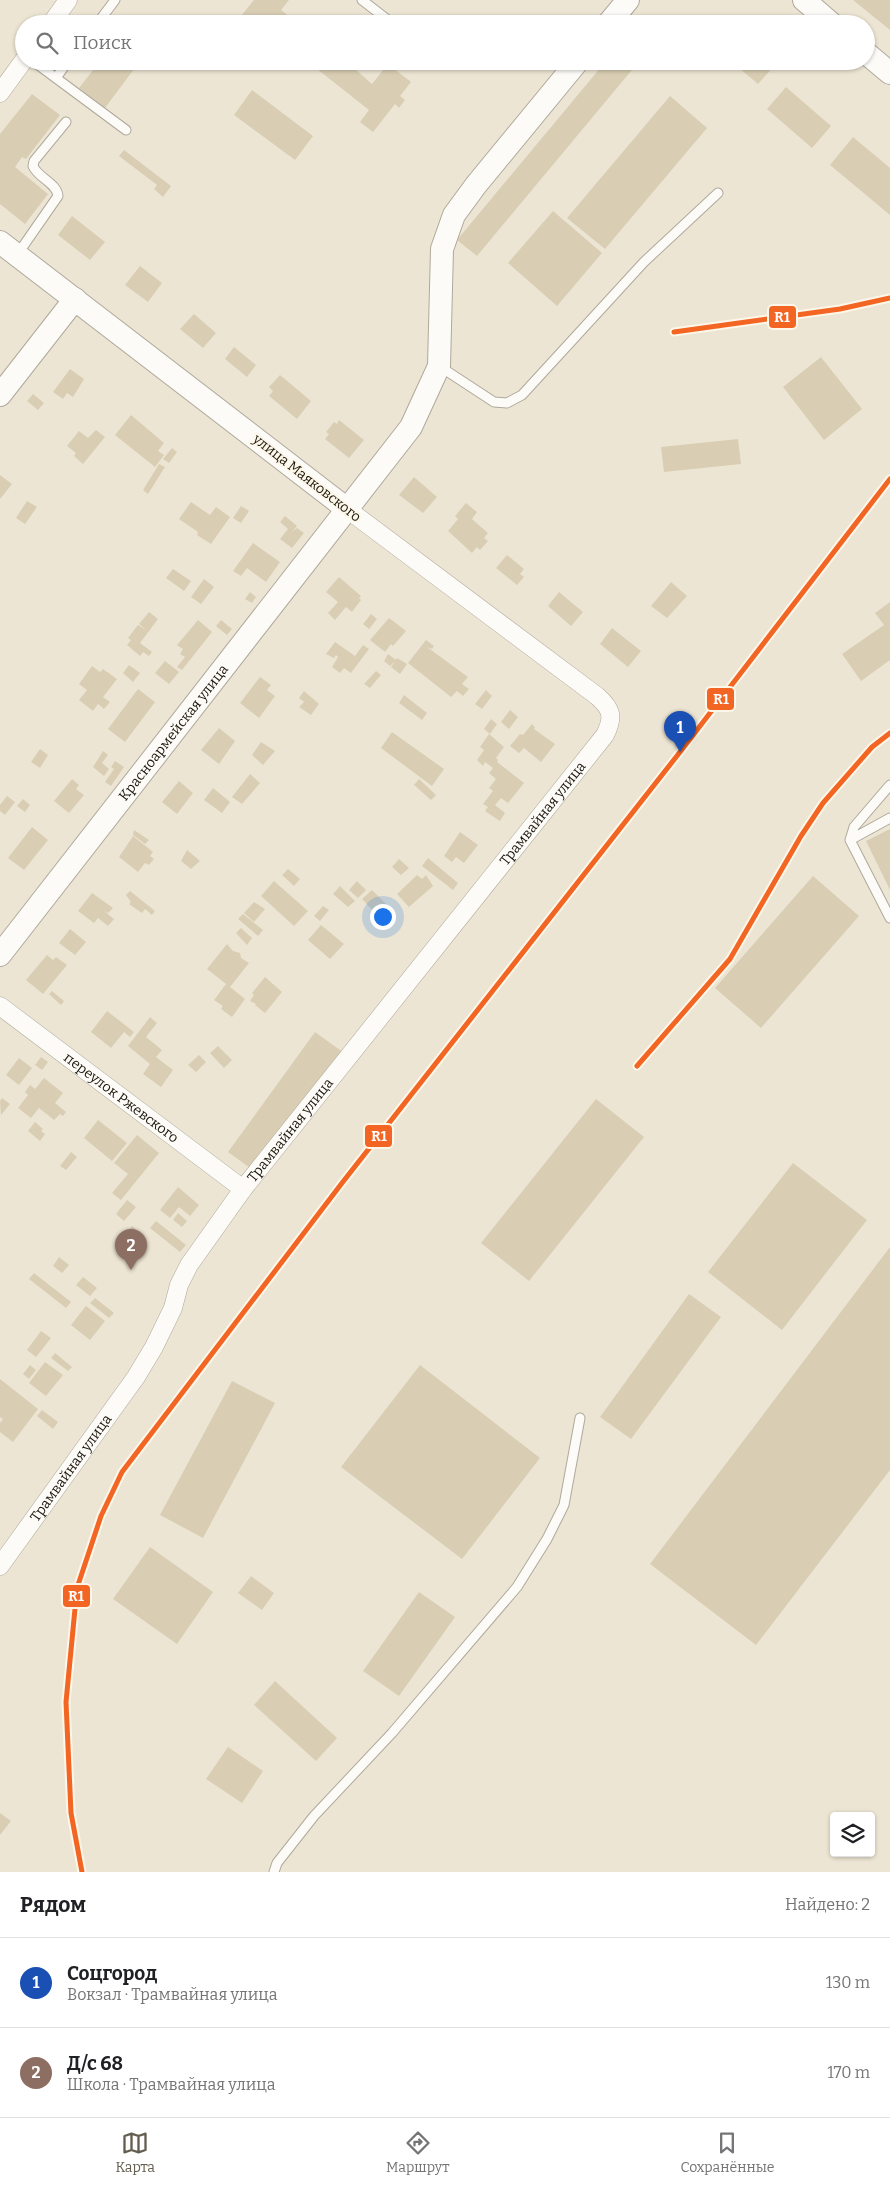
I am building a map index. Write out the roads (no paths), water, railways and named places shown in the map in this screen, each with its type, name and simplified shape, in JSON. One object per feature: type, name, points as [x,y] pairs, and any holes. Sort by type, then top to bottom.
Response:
[{"type":"street","points":[[57,15],[68,0]]},
{"type":"street","points":[[616,15],[628,0]]},
{"type":"street","points":[[804,0],[822,15]]},
{"type":"street","points":[[875,60],[890,73]]},
{"type":"street","points":[[0,93],[17,70]]},
{"type":"street","points":[[439,366],[442,249],[454,215],[476,185],[571,70]]},
{"type":"street","name":"улица Маяковского","points":[[8,249],[76,299],[347,509],[597,696],[607,704],[611,714]]},
{"type":"street","points":[[0,395],[76,299]]},
{"type":"street","name":"Красноармейская улица","points":[[0,956],[411,427],[439,366]]},
{"type":"street","name":"Трамвайная улица","points":[[0,1566],[140,1371],[173,1308],[179,1285],[192,1259],[243,1189],[605,735],[610,725],[611,714]]},
{"type":"street","name":"переулок Ржевского","points":[[0,1006],[243,1189]]},
{"type":"lane","points":[[104,15],[115,0]]},
{"type":"lane","points":[[362,0],[381,15]]},
{"type":"lane","points":[[45,70],[126,130]]},
{"type":"lane","points":[[56,78],[62,70]]},
{"type":"lane","points":[[8,249],[58,196],[58,190],[35,172],[33,166],[34,161],[66,122]]},
{"type":"lane","points":[[439,366],[494,402],[508,403],[522,395],[644,262],[718,193]]},
{"type":"lane","points":[[890,785],[854,827],[850,840],[890,918]]},
{"type":"lane","points":[[850,840],[890,818]]},
{"type":"lane","points":[[274,1872],[277,1863],[314,1816],[392,1733],[517,1587],[547,1539],[564,1505],[580,1418]]},
{"type":"place","name":"Соцгород","points":[[680,752]]},
{"type":"place","name":"Д/с 68","points":[[131,1270]]}]
